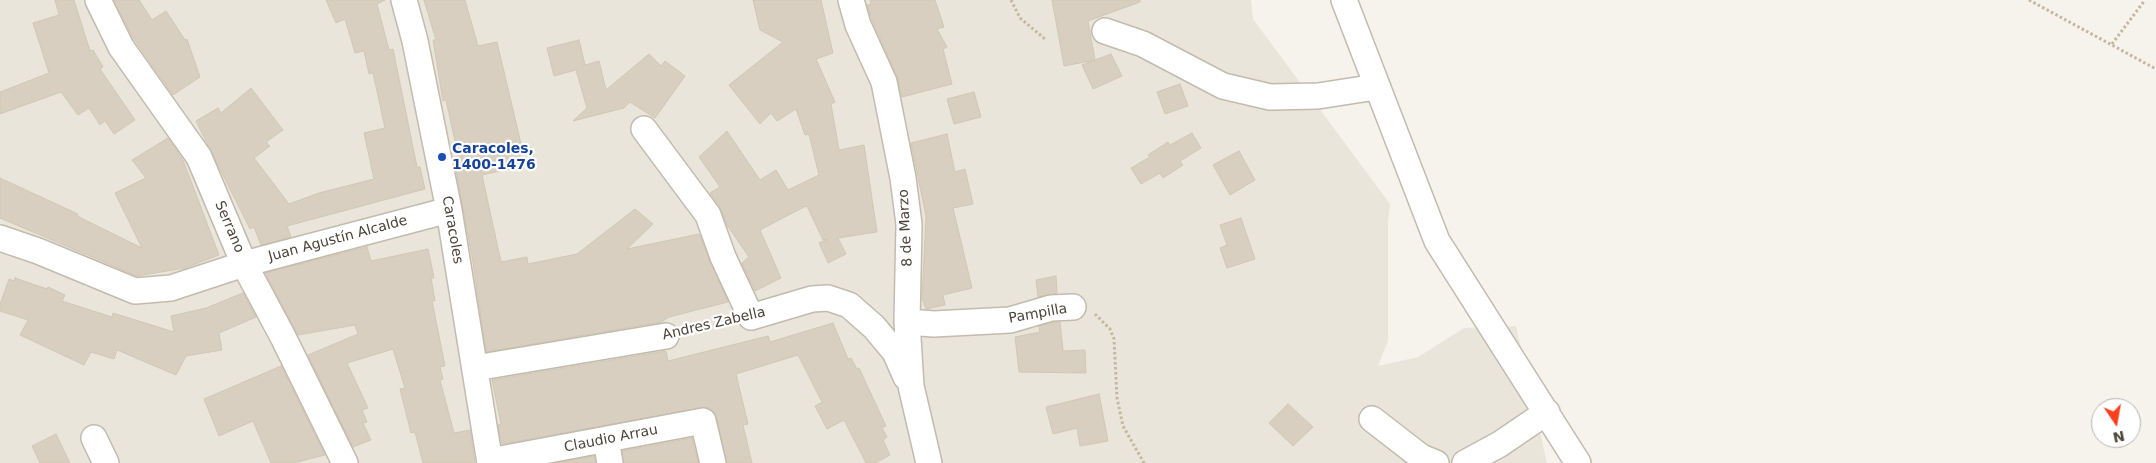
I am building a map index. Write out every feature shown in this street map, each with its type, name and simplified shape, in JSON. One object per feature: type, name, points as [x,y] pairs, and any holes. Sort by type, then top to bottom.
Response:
[{"type":"street","name":"Serrano","points":[[98,0],[121,47],[199,158],[244,264],[287,345],[345,463]]},
{"type":"street","name":"Caracoles","points":[[404,0],[415,41],[449,210],[490,462]]},
{"type":"street","name":"8 de Marzo","points":[[851,0],[858,26],[884,82],[896,132],[909,224],[907,322],[911,386],[930,463]]},
{"type":"street","points":[[1344,0],[1376,87],[1437,240],[1578,463]]},
{"type":"street","points":[[1105,31],[1143,44],[1223,86],[1270,97],[1318,96],[1376,87]]},
{"type":"street","points":[[644,129],[666,156],[708,215],[723,257],[751,317]]},
{"type":"street","name":"Juan Agustín Alcalde","points":[[0,238],[38,251],[135,292],[171,288],[244,264],[449,210]]},
{"type":"street","name":"Andres Zabella","points":[[751,317],[812,299],[828,298],[849,305],[874,326],[894,352],[911,386]]},
{"type":"street","name":"Pampilla","points":[[907,322],[934,324],[1010,320],[1051,308],[1074,307]]},
{"type":"street","name":"Andres Zabella","points":[[475,368],[666,336]]},
{"type":"street","points":[[1465,463],[1500,444],[1547,412]]},
{"type":"street","points":[[1372,419],[1421,457],[1436,463]]},
{"type":"street","name":"Claudio Arrau","points":[[490,462],[608,452],[703,421],[713,463]]},
{"type":"street","points":[[94,438],[106,463]]},
{"type":"path","points":[[1010,0],[1020,18],[1045,39]]},
{"type":"path","points":[[2029,0],[2156,69]]},
{"type":"path","points":[[2112,44],[2144,0]]},
{"type":"path","name":"Pampilla","points":[[1074,307],[1094,313],[1110,329],[1115,351],[1116,398],[1123,426],[1144,463]]},
{"type":"path","name":"Andres Zabella","points":[[666,336],[751,317]]},
{"type":"shaded area","points":[[0,0],[1251,0],[1253,19],[1390,204],[1388,222],[1388,341],[1378,366],[1418,357],[1464,328],[1516,326],[1547,463],[0,463]]},
{"type":"building","points":[[55,0],[74,0],[90,51],[93,50],[103,67],[100,69],[135,120],[114,134],[105,121],[100,125],[89,108],[78,115],[61,92],[0,114],[0,92],[49,73],[33,23],[59,15]]},
{"type":"building","points":[[114,0],[139,0],[152,20],[166,11],[185,40],[187,39],[200,77],[173,95],[133,38]]},
{"type":"building","points":[[326,0],[385,0],[377,4],[389,50],[393,49],[417,167],[420,167],[425,189],[287,226],[291,237],[261,245],[254,227],[250,229],[196,121],[218,108],[221,113],[251,88],[283,130],[266,142],[270,146],[254,158],[289,204],[319,193],[374,179],[364,133],[385,128],[373,73],[369,74],[364,51],[355,53],[345,19],[336,23]]},
{"type":"building","points":[[424,0],[465,0],[478,46],[497,42],[522,148],[519,149],[522,166],[482,175],[501,262],[527,257],[528,264],[577,254],[635,209],[653,224],[627,249],[699,234],[728,302],[669,317],[661,322],[486,352],[473,262],[455,165],[460,164],[446,100],[443,101],[433,40],[436,40]]},
{"type":"building","points":[[753,0],[821,0],[833,53],[816,59],[835,102],[831,104],[839,150],[864,145],[877,232],[838,238],[846,254],[828,263],[819,243],[828,239],[823,240],[807,206],[804,207],[760,230],[781,278],[755,291],[742,263],[749,257],[727,225],[720,207],[710,193],[720,187],[699,157],[727,131],[760,180],[776,170],[788,190],[819,175],[809,134],[805,135],[796,109],[777,121],[771,113],[760,124],[729,85],[783,42],[760,30]]},
{"type":"building","points":[[870,0],[935,0],[944,27],[937,29],[947,47],[943,49],[952,84],[902,97],[897,76],[867,5],[871,4]]},
{"type":"building","points":[[1052,0],[1140,0],[1140,2],[1088,21],[1095,60],[1064,66]]},
{"type":"building","points":[[579,40],[585,65],[599,61],[606,90],[649,54],[661,66],[665,61],[685,76],[655,118],[630,102],[624,108],[573,121],[587,108],[576,70],[554,76],[547,48]]},
{"type":"building","points":[[1111,54],[1122,76],[1093,89],[1082,65]]},
{"type":"building","points":[[1180,84],[1188,106],[1165,114],[1157,92]]},
{"type":"building","points":[[974,92],[981,117],[954,124],[947,99]]},
{"type":"building","points":[[1192,133],[1201,148],[1180,161],[1183,165],[1163,178],[1160,173],[1141,184],[1131,168],[1150,157],[1148,155],[1168,142],[1170,145]]},
{"type":"building","points":[[947,134],[955,172],[965,169],[973,204],[953,208],[972,288],[943,295],[945,305],[926,309],[922,299],[926,216],[911,143]]},
{"type":"building","points":[[168,138],[183,160],[219,255],[185,268],[137,276],[0,218],[0,178],[78,214],[77,216],[142,248],[115,193],[146,178],[132,160]]},
{"type":"building","points":[[1239,151],[1255,180],[1230,195],[1213,165]]},
{"type":"building","points":[[1241,218],[1255,259],[1227,268],[1220,248],[1227,245],[1220,225]]},
{"type":"building","points":[[367,247],[371,261],[428,249],[434,278],[431,278],[435,301],[432,301],[445,366],[440,367],[443,379],[440,380],[454,433],[470,430],[475,463],[423,463],[415,432],[411,433],[400,389],[405,388],[393,349],[347,363],[368,408],[362,410],[367,422],[363,423],[371,440],[353,447],[308,355],[358,334],[355,325],[298,335],[265,273]]},
{"type":"building","points":[[1056,276],[1057,293],[1038,297],[1036,280]]},
{"type":"building","points":[[15,278],[47,289],[48,287],[65,295],[62,301],[112,317],[113,313],[174,332],[171,316],[206,308],[243,293],[256,317],[219,333],[222,350],[186,356],[176,375],[117,350],[114,359],[91,352],[84,365],[20,335],[28,320],[0,311],[0,304],[9,279],[14,281]]},
{"type":"building","points":[[1060,322],[1063,351],[1085,350],[1086,373],[1019,372],[1015,337],[1040,332],[1039,326]]},
{"type":"building","points":[[833,323],[848,359],[851,358],[857,369],[859,368],[886,426],[882,428],[887,437],[883,440],[890,455],[875,463],[866,463],[844,420],[827,429],[815,406],[822,402],[798,355],[736,374],[748,424],[743,425],[752,463],[727,463],[717,418],[713,411],[707,407],[502,444],[498,425],[501,424],[492,380],[666,351],[668,361],[768,336],[770,342]]},
{"type":"building","points":[[281,366],[325,455],[294,463],[271,463],[253,421],[219,436],[204,399]]},
{"type":"building","points":[[1099,394],[1108,441],[1080,446],[1077,428],[1053,434],[1046,407]]},
{"type":"building","points":[[1288,404],[1313,427],[1293,446],[1269,423]]},
{"type":"building","points":[[56,434],[70,463],[40,463],[32,446]]},
{"type":"building","points":[[692,438],[698,463],[624,463],[622,451]]},
{"type":"building","points":[[594,456],[595,463],[557,463]]},
{"type":"place","name":"Caracoles, 1400-1476","points":[[442,157]]}]
